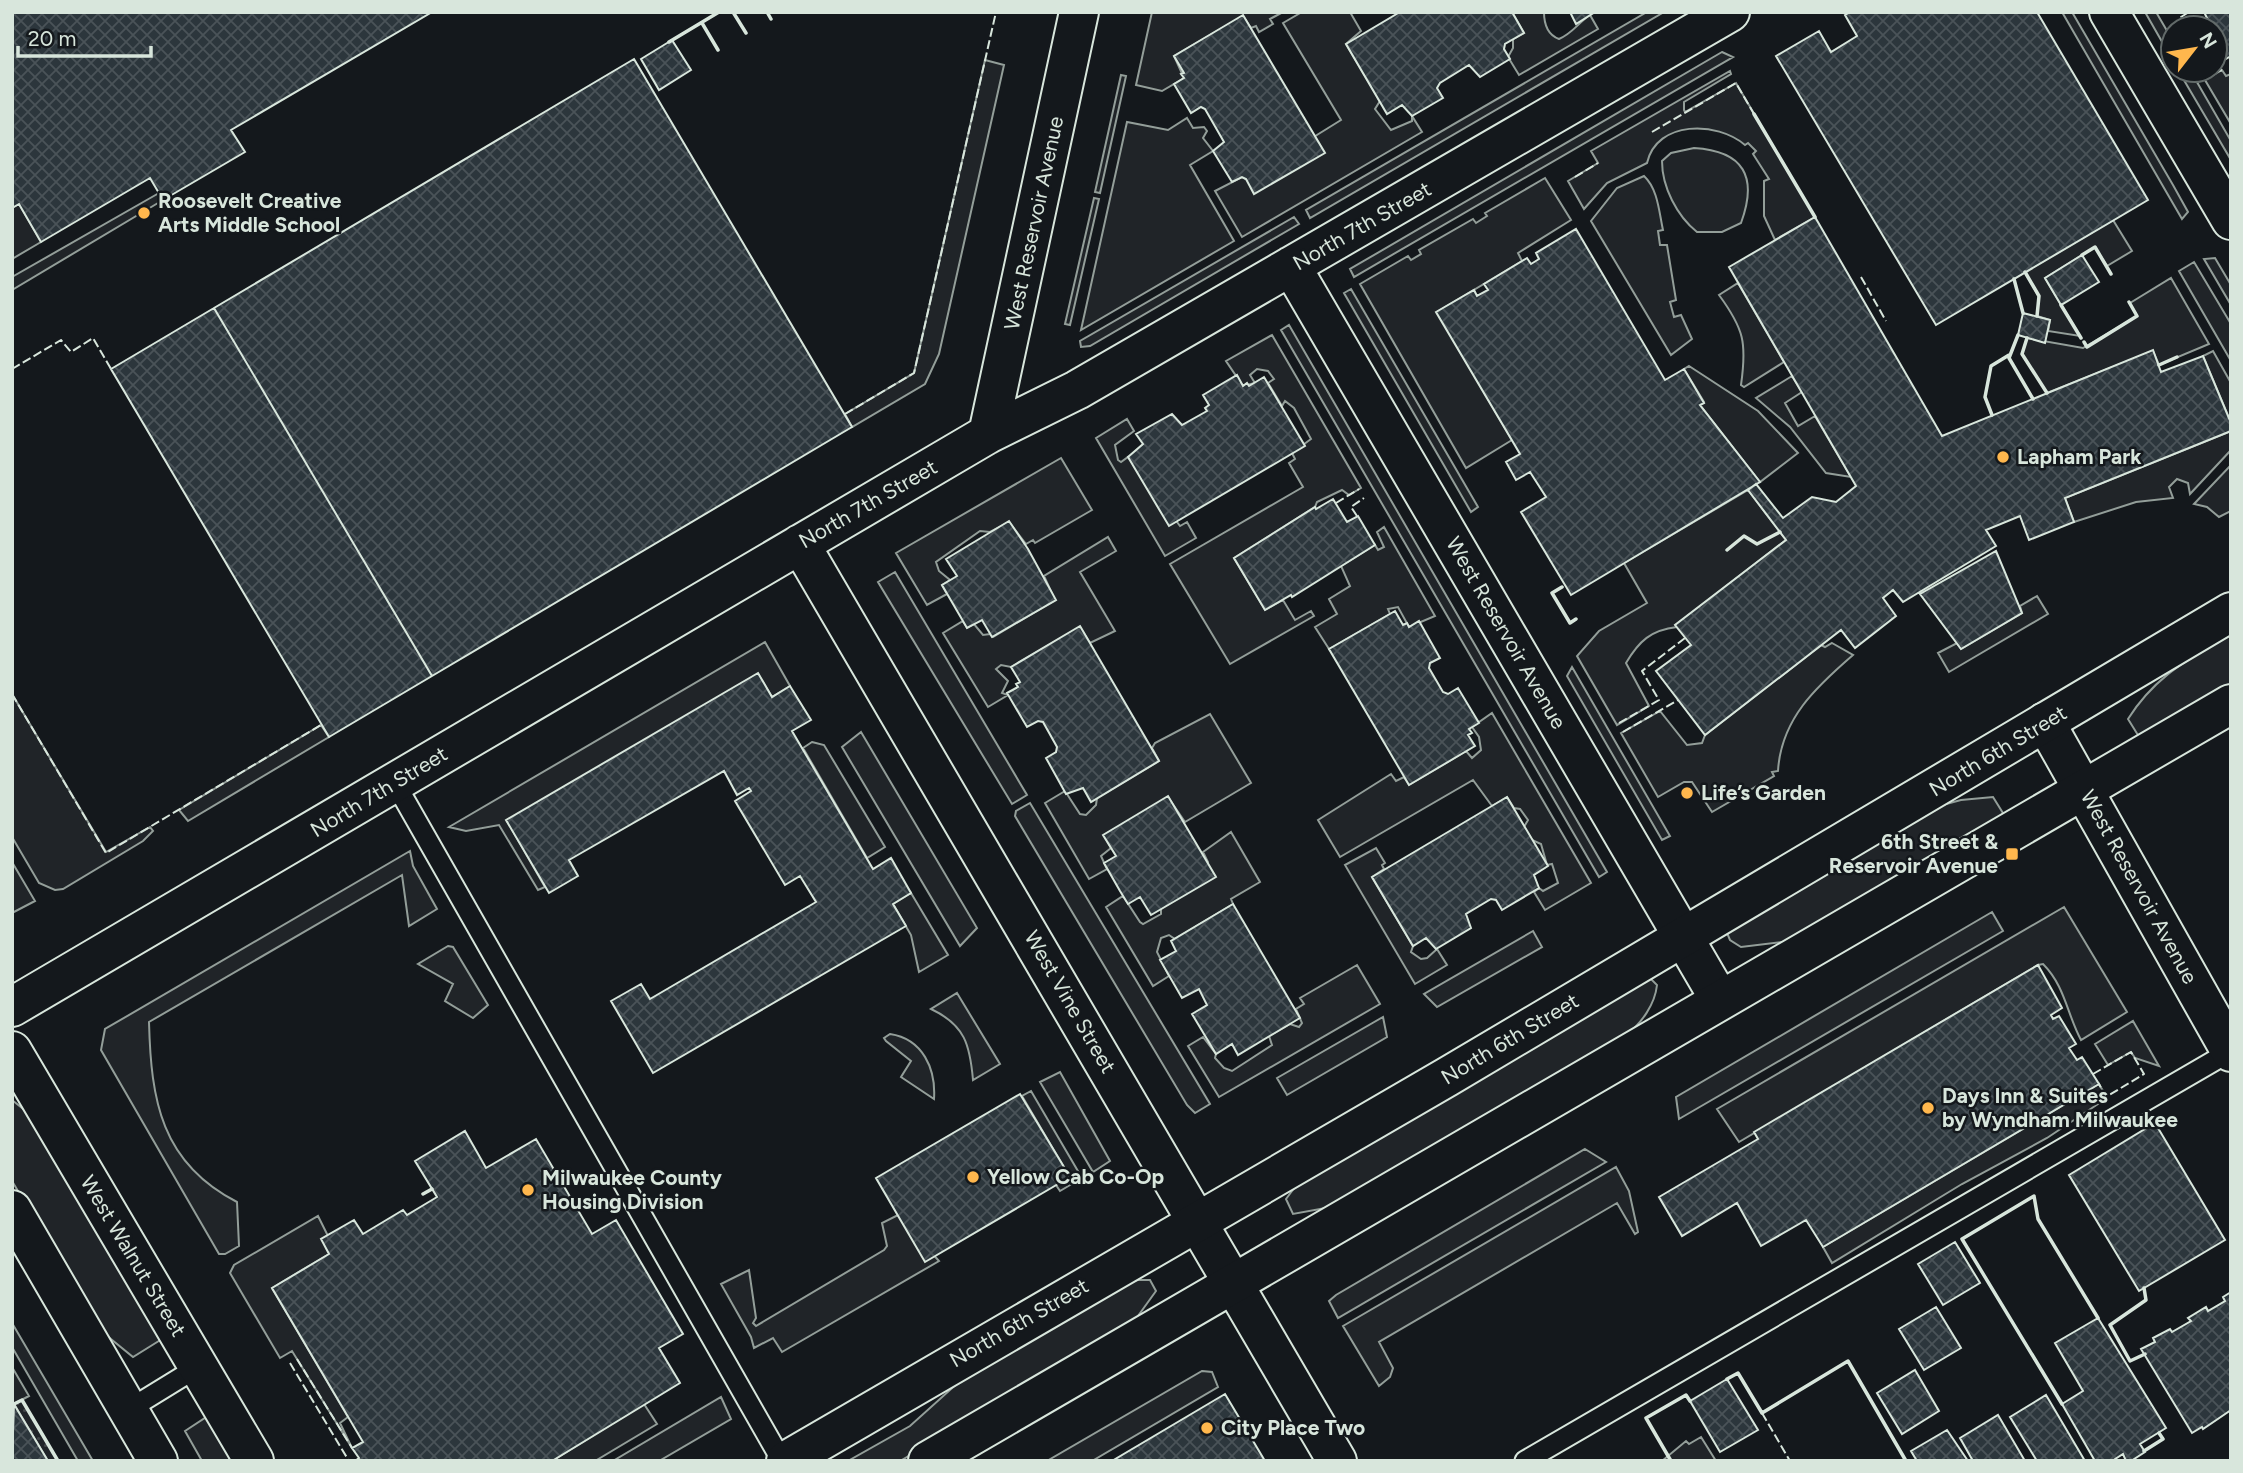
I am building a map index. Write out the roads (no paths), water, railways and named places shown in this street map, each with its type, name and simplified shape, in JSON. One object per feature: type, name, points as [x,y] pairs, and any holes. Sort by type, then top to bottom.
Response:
[{"type":"street","name":"West Reservoir Avenue","points":[[988,434],[1079,12]]},
{"type":"street","name":"North 7th Street","points":[[12,1007],[988,434],[1077,390],[1730,12]]},
{"type":"street","points":[[2109,12],[2231,220]]},
{"type":"street","name":"West Reservoir Avenue","points":[[1291,266],[1720,1000]]},
{"type":"street","name":"West Vine Street","points":[[800,544],[1337,1461]]},
{"type":"street","name":"North 6th Street","points":[[784,1461],[1682,937],[2231,612]]},
{"type":"street","points":[[928,1461],[2231,704]]},
{"type":"street","name":"West Reservoir Avenue","points":[[2045,722],[2231,1052]]},
{"type":"street","name":"West Walnut Street","points":[[12,1051],[254,1461]]},
{"type":"street","points":[[12,1210],[158,1461]]},
{"type":"lane","points":[[395,783],[784,1461]]},
{"type":"lane","points":[[1525,1461],[2231,1052]]},
{"type":"lane","points":[[128,1410],[198,1367]]},
{"type":"place","name":"Roosevelt Creative Arts Middle School","points":[[144,213]]},
{"type":"place","name":"Lapham Park","points":[[2003,457]]},
{"type":"place","name":"Life’s Garden","points":[[1687,793]]},
{"type":"place","name":"6th Street & Reservoir Avenue","points":[[2012,854]]},
{"type":"place","name":"Days Inn & Suites by Wyndham Milwaukee","points":[[1928,1108]]},
{"type":"place","name":"Yellow Cab Co-Op","points":[[973,1177]]},
{"type":"place","name":"Milwaukee County Housing Division","points":[[528,1190]]},
{"type":"place","name":"City Place Two","points":[[1207,1428]]}]
